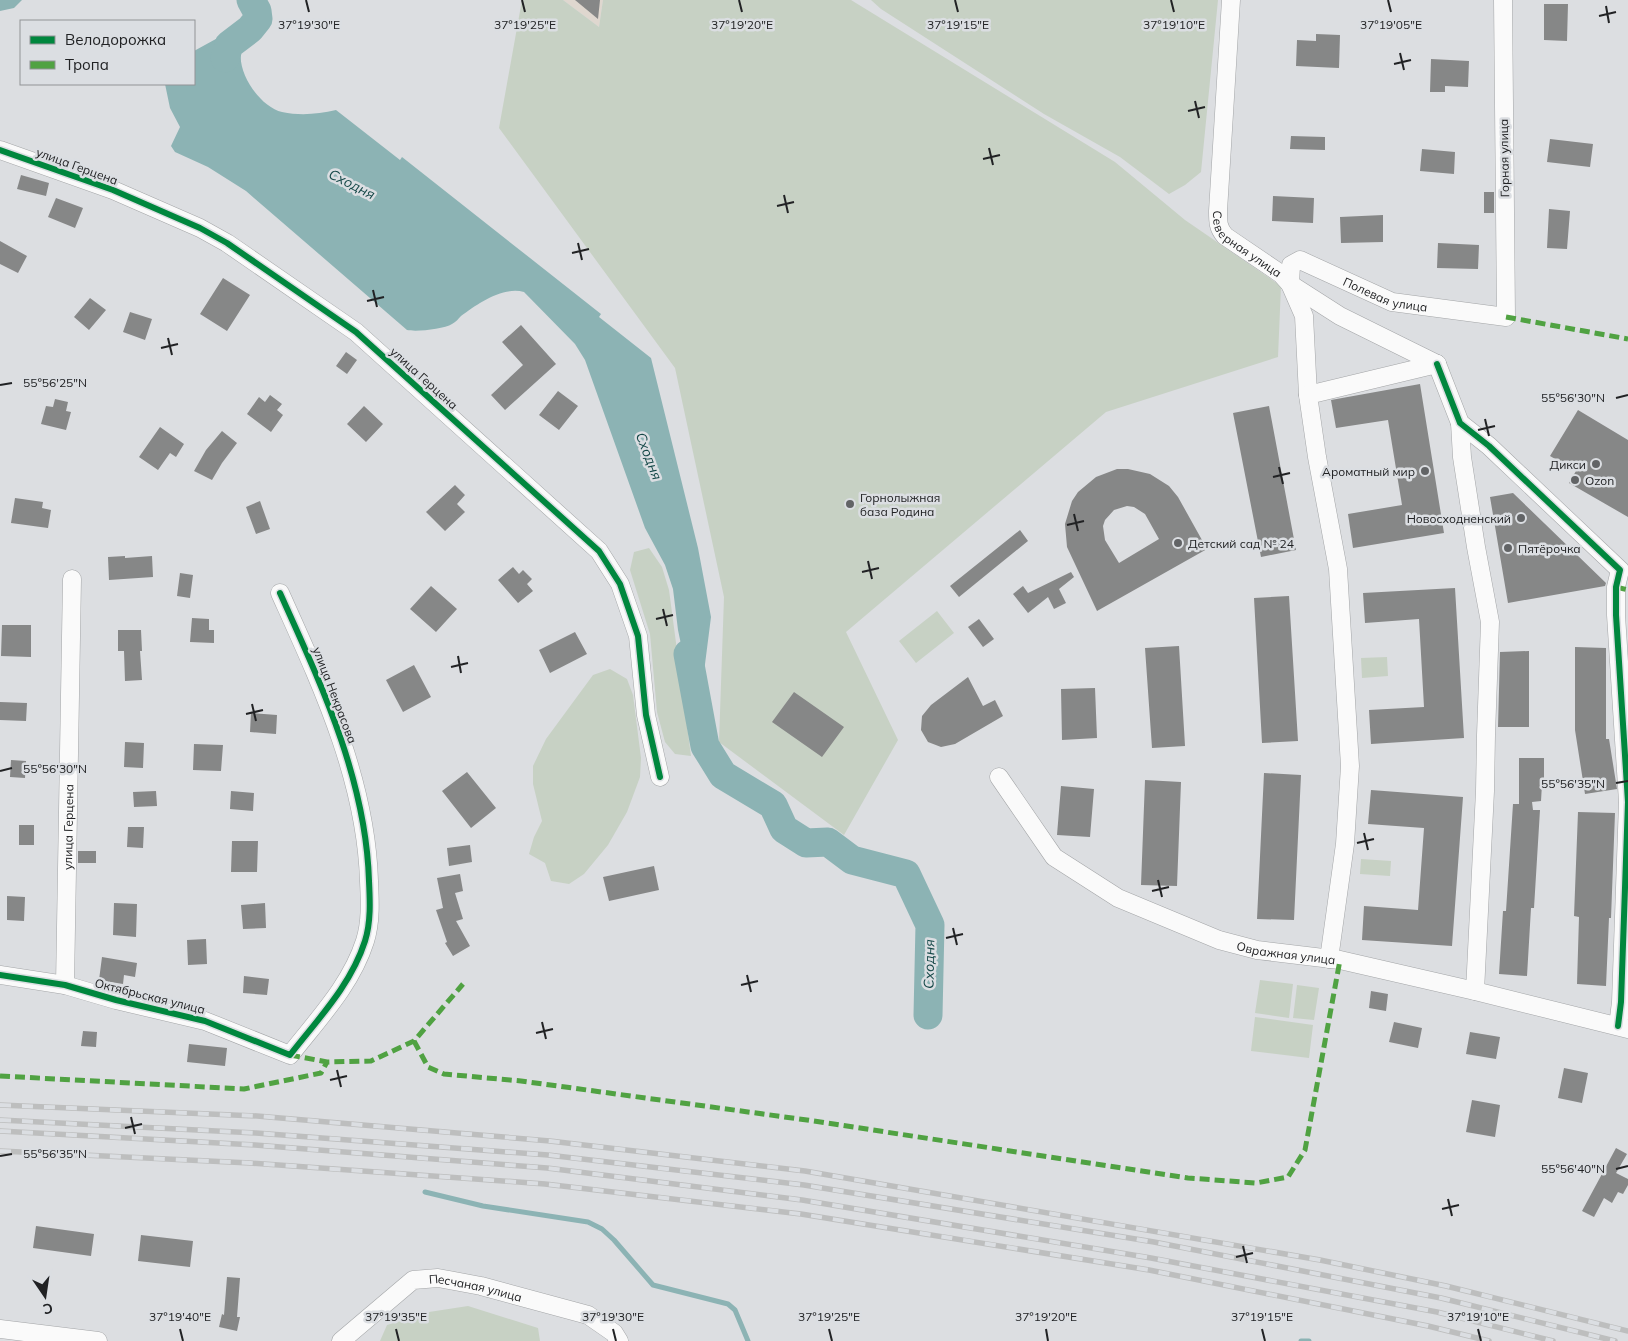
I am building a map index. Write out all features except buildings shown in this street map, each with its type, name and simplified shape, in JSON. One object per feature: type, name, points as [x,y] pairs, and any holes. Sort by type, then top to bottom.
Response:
[{"type":"street","name":"Северная улица","points":[[1231,0],[1218,224],[1220,231],[1281,274],[1290,284],[1340,316],[1436,364]]},
{"type":"street","name":"Горная улица","points":[[1503,0],[1506,317]]},
{"type":"street","name":"улица Герцена","points":[[0,150],[114,190],[200,228],[228,243],[356,332],[599,550],[620,584],[638,636],[646,715],[660,776]]},
{"type":"street","name":"Полевая улица","points":[[1290,284],[1291,265],[1300,260],[1392,302],[1506,317]]},
{"type":"street","points":[[1290,284],[1304,316],[1308,395],[1317,457],[1338,569],[1350,766],[1345,844],[1329,959]]},
{"type":"street","points":[[1308,395],[1436,364],[1460,423],[1462,456],[1490,622],[1485,791],[1475,991]]},
{"type":"street","points":[[1460,423],[1489,446],[1620,570],[1616,587],[1616,615],[1628,802],[1621,1002],[1623,1028]]},
{"type":"street","name":"улица Герцена","points":[[65,985],[72,579]]},
{"type":"street","name":"улица Некрасова","points":[[280,592],[338,729],[357,792],[368,858],[370,910],[365,941],[346,984],[290,1055]]},
{"type":"street","name":"Овражная улица","points":[[999,777],[1054,857],[1118,898],[1219,940],[1257,950],[1329,959],[1475,991],[1623,1028]]},
{"type":"street","name":"Октябрьская улица","points":[[0,975],[65,985],[116,1000],[206,1021],[290,1055]]},
{"type":"street","name":"Песчаная улица","points":[[341,1341],[413,1280],[438,1278],[481,1286],[588,1315],[614,1334],[618,1341]]},
{"type":"street","points":[[0,1329],[98,1341]]},
{"type":"shaded area","name":"Горнолыжная база Родина","points":[[522,0],[563,0],[599,27],[603,0],[851,0],[1115,162],[1185,220],[1281,286],[1278,357],[1106,412],[846,632],[898,740],[844,835],[719,742],[724,597],[675,368],[499,128]]},
{"type":"shaded area","points":[[563,0],[603,0],[599,27]]},
{"type":"shaded area","points":[[871,0],[1218,0],[1201,172],[1185,185],[1169,194],[1120,157],[1044,114],[881,9]]},
{"type":"shaded area","points":[[649,548],[662,567],[669,590],[691,756],[675,754],[665,742],[657,712],[650,634],[630,570],[634,552]]},
{"type":"shaded area","points":[[937,611],[954,633],[916,663],[899,641]]},
{"type":"shaded area","points":[[1387,657],[1388,676],[1362,678],[1361,658]]},
{"type":"shaded area","points":[[610,669],[627,679],[633,695],[641,758],[640,777],[627,812],[608,845],[584,874],[569,884],[551,881],[545,863],[529,854],[534,837],[542,821],[533,784],[533,766],[546,739],[593,675]]},
{"type":"shaded area","points":[[1361,859],[1391,861],[1390,876],[1360,874]]},
{"type":"shaded area","points":[[1260,980],[1293,984],[1289,1018],[1255,1013]]},
{"type":"shaded area","points":[[1297,985],[1319,988],[1314,1020],[1293,1018]]},
{"type":"shaded area","points":[[1255,1017],[1313,1025],[1309,1058],[1251,1051]]},
{"type":"shaded area","points":[[468,1306],[538,1328],[540,1341],[380,1341],[387,1325],[429,1312]]},
{"type":"water","points":[[0,0],[22,0],[14,8],[0,11]]},
{"type":"water","points":[[245,23],[252,32],[245,42],[241,53],[243,71],[252,89],[266,104],[282,112],[296,114],[336,110],[400,160],[402,157],[601,314],[599,317],[651,358],[698,548],[711,617],[704,672],[695,692],[691,692],[678,630],[673,589],[665,565],[645,528],[585,360],[575,344],[524,292],[516,291],[491,297],[448,326],[430,330],[407,330],[246,191],[208,167],[175,152],[171,146],[180,127],[170,108],[165,85],[195,85],[195,50]]},
{"type":"waterway","name":"Сходня","points":[[225,58],[229,45],[250,29],[258,19],[257,11],[251,0]]},
{"type":"waterway","name":"Сходня","points":[[688,654],[705,746],[723,775],[773,805],[784,829],[806,843],[828,842],[852,860],[906,874],[930,925],[928,1015]]},
{"type":"waterway","points":[[425,1192],[483,1206],[588,1222],[602,1229],[614,1240],[653,1285],[728,1304],[735,1310],[748,1341]]},
{"type":"waterway","points":[[1301,1341],[1309,1341]]},
{"type":"railway","points":[[0,1105],[257,1116],[550,1141],[805,1171],[1320,1260],[1446,1286],[1628,1331]]},
{"type":"railway","points":[[0,1120],[256,1133],[548,1155],[804,1185],[1154,1242],[1441,1298],[1615,1341]]},
{"type":"railway","points":[[0,1131],[255,1145],[547,1168],[802,1200],[1151,1258],[1437,1312],[1553,1341]]},
{"type":"railway","points":[[0,1151],[250,1163],[545,1184],[801,1214],[1149,1270],[1428,1326],[1489,1341]]},
{"type":"marked path","points":[[1506,317],[1628,339]]},
{"type":"marked path","points":[[1616,587],[1628,590]]},
{"type":"marked path","points":[[414,1041],[428,1067],[444,1074],[521,1081],[807,1120],[1188,1178],[1256,1183],[1288,1177],[1305,1150],[1340,960]]},
{"type":"marked path","points":[[290,1055],[327,1062],[371,1061],[414,1041],[463,984]]},
{"type":"marked path","points":[[0,1076],[244,1089],[321,1073],[327,1062]]},
{"type":"cycle path","points":[[0,150],[113,190],[200,228],[227,243],[356,332],[599,551],[620,584],[638,636],[646,715],[660,777]]},
{"type":"cycle path","points":[[1437,364],[1460,423],[1489,446],[1620,570],[1616,587],[1616,615],[1628,802],[1621,1002],[1618,1026]]},
{"type":"cycle path","points":[[0,975],[65,985],[116,1000],[205,1021],[290,1055],[333,1001],[359,957],[367,934],[370,904],[366,843],[360,806],[339,733],[311,662],[280,593]]},
{"type":"place","name":"Дикси","points":[[1596,464]]},
{"type":"place","name":"Ароматный мир","points":[[1425,471]]},
{"type":"place","name":"Ozon","points":[[1575,480]]},
{"type":"place","name":"Горнолыжная база Родина","points":[[850,504]]},
{"type":"place","name":"Новосходненский","points":[[1521,518]]},
{"type":"place","name":"Детский сад № 24","points":[[1178,543]]},
{"type":"place","name":"Пятёрочка","points":[[1508,548]]}]
